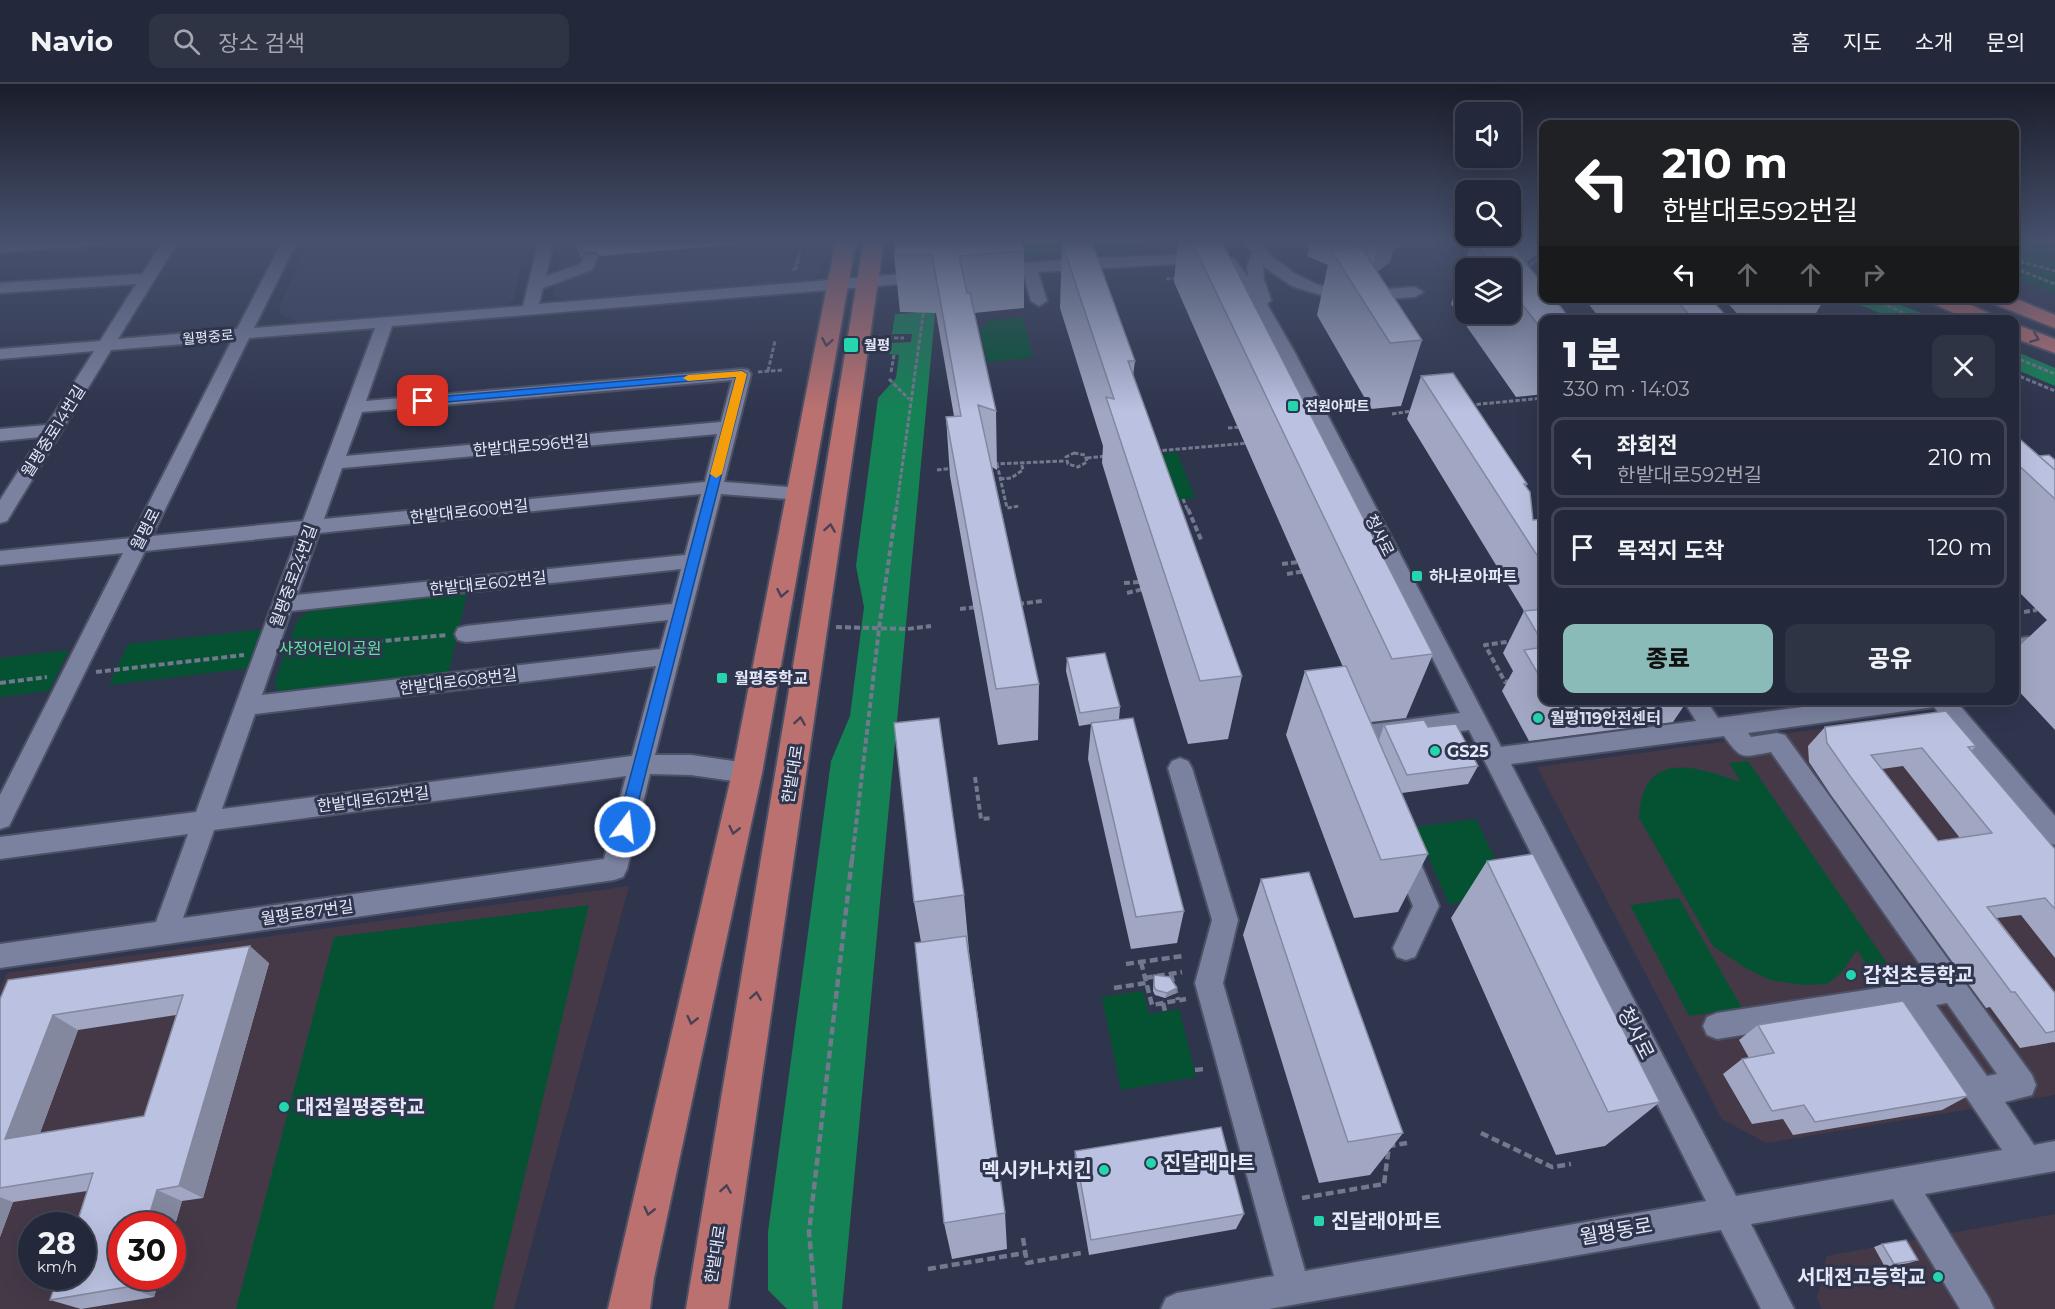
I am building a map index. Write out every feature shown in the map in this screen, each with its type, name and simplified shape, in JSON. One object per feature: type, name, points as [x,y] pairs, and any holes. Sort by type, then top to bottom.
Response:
[{"type":"main road","name":"한밭대로","points":[[629,1309],[747,773],[801,494],[848,297]]},
{"type":"main road","name":"한밭대로","points":[[707,1309],[792,771],[849,297]]},
{"type":"main road","points":[[1949,303],[1976,315]]},
{"type":"main road","points":[[2008,303],[2055,322]]},
{"type":"main road","points":[[2019,332],[2055,347]]},
{"type":"street","name":"월평중로14번길","points":[[0,516],[7,495],[54,430],[136,297]]},
{"type":"street","name":"월평로","points":[[0,819],[261,297]]},
{"type":"street","points":[[530,310],[533,297]]},
{"type":"street","name":"월평중로","points":[[0,354],[688,297]]},
{"type":"street","points":[[1038,297],[1039,301]]},
{"type":"street","points":[[1261,297],[1264,305]]},
{"type":"street","points":[[1261,297],[1264,305]]},
{"type":"street","points":[[1264,305],[1267,297]]},
{"type":"street","name":"청사로","points":[[1264,305],[1778,1309]]},
{"type":"street","name":"월평중로24번길","points":[[165,932],[385,322]]},
{"type":"street","points":[[354,407],[742,374],[641,764]]},
{"type":"street","name":"한밭대로596번길","points":[[334,463],[728,427]]},
{"type":"street","points":[[0,435],[54,430]]},
{"type":"street","name":"한밭대로600번길","points":[[0,558],[713,487],[801,494]]},
{"type":"street","name":"한밭대로602번길","points":[[283,604],[694,561]]},
{"type":"street","points":[[466,633],[681,611]]},
{"type":"street","points":[[2019,646],[2027,645],[2055,650]]},
{"type":"street","name":"한밭대로608번길","points":[[246,706],[669,656]]},
{"type":"street","points":[[1699,705],[1744,747],[1778,742],[2022,1085],[1980,1091]]},
{"type":"street","points":[[1495,757],[1890,705]]},
{"type":"street","points":[[1945,705],[2055,834]]},
{"type":"street","points":[[1330,717],[1358,745],[1476,720]]},
{"type":"street","name":"한밭대로612번길","points":[[0,848],[641,764],[691,765],[747,773]]},
{"type":"street","name":"월평로87번길","points":[[0,956],[614,869],[641,764]]},
{"type":"street","points":[[1180,768],[1225,920],[1209,983],[1294,1288]]},
{"type":"street","points":[[1392,825],[1426,906],[1406,948]]},
{"type":"street","points":[[1717,1026],[1953,988]]},
{"type":"street","points":[[1913,995],[1980,1091],[2041,1158]]},
{"type":"street","name":"월평동로","points":[[1178,1309],[1220,1306],[1294,1288],[2041,1158]]},
{"type":"street","points":[[1900,1182],[1978,1309]]},
{"type":"path","points":[[816,1309],[809,1232],[879,629],[926,300]]},
{"type":"path","points":[[1881,303],[1909,315]]},
{"type":"path","points":[[1815,308],[1811,310],[1820,315]]},
{"type":"path","points":[[881,338],[904,338]]},
{"type":"path","points":[[768,371],[775,341]]},
{"type":"path","points":[[891,372],[894,355]]},
{"type":"path","points":[[2019,359],[2055,374]]},
{"type":"path","points":[[2019,376],[2055,392]]},
{"type":"path","points":[[889,379],[910,400]]},
{"type":"path","points":[[1466,406],[1539,399]]},
{"type":"path","points":[[1392,414],[1418,411]]},
{"type":"path","points":[[1228,428],[1251,426]]},
{"type":"path","points":[[1154,452],[1253,443]]},
{"type":"path","points":[[1065,461],[1069,454],[1074,453],[1085,455],[1087,458],[1109,456]]},
{"type":"path","points":[[986,465],[1065,461],[1078,467],[1087,462],[1087,458]]},
{"type":"path","points":[[1000,479],[1018,475],[1023,470],[1021,462]]},
{"type":"path","points":[[996,464],[1007,508],[1019,506]]},
{"type":"path","points":[[937,470],[957,468]]},
{"type":"path","points":[[1184,499],[1202,542]]},
{"type":"path","points":[[1282,564],[1302,562],[1306,572],[1287,574]]},
{"type":"path","points":[[1304,567],[1314,565]]},
{"type":"path","points":[[1124,584],[1141,582],[1144,591],[1127,593]]},
{"type":"path","points":[[1142,586],[1153,585]]},
{"type":"path","points":[[1012,600],[1013,604],[1042,601]]},
{"type":"path","points":[[960,609],[979,607],[982,603]]},
{"type":"path","points":[[2024,612],[2037,610]]},
{"type":"path","points":[[835,627],[879,629],[931,626]]},
{"type":"path","points":[[0,683],[266,652],[466,633]]},
{"type":"path","points":[[1515,641],[1485,645],[1505,682],[1515,681]]},
{"type":"path","points":[[975,777],[981,819],[992,818]]},
{"type":"path","points":[[1126,964],[1183,956]]},
{"type":"path","points":[[1142,962],[1148,1000],[1152,1005],[1186,999]]},
{"type":"path","points":[[1114,988],[1182,972]]},
{"type":"path","points":[[1172,974],[1178,1000]]},
{"type":"path","points":[[1163,1003],[1165,1011]]},
{"type":"path","points":[[1195,1070],[1204,1069]]},
{"type":"path","points":[[1481,1133],[1552,1167],[1570,1164]]},
{"type":"path","points":[[1302,1198],[1384,1184],[1389,1146],[1407,1143]]},
{"type":"path","points":[[1023,1238],[1027,1263],[1081,1253]]},
{"type":"path","points":[[928,1269],[1025,1253]]},
{"type":"shaded area","points":[[284,297],[514,297],[513,301],[501,307],[303,324],[281,315],[279,307]]},
{"type":"shaded area","points":[[557,297],[628,297],[571,302]]},
{"type":"shaded area","name":"갑천초등학교","points":[[1916,716],[2055,856],[2055,1095],[1766,1143],[1722,1119],[1537,767]]},
{"type":"shaded area","name":"대전월평중학교","points":[[629,886],[514,1309],[0,1309],[0,989],[7,973]]},
{"type":"shaded area","name":"서대전고등학교","points":[[2055,1214],[2055,1309],[1822,1309],[1817,1298],[1827,1256]]},
{"type":"green space","points":[[918,297],[937,297],[842,1309],[787,1309],[768,1290],[768,1232],[831,761],[850,716],[864,607],[856,566],[878,398],[896,378],[899,355],[889,354],[891,343],[911,342],[912,334],[892,334],[895,314],[915,313]]},
{"type":"green space","points":[[1855,303],[1895,303],[1927,315],[1885,315]]},
{"type":"green space","points":[[1023,317],[1033,358],[987,362],[980,330],[991,320]]},
{"type":"green space","points":[[2019,353],[2055,368],[2055,386],[2019,371]]},
{"type":"green space","points":[[1177,452],[1195,498],[1158,502],[1141,456]]},
{"type":"green space","name":"사정어린이공원","points":[[467,593],[448,675],[288,693],[276,690],[275,681],[296,623],[303,615],[315,609]]},
{"type":"green space","points":[[266,629],[252,668],[109,685],[128,644]]},
{"type":"green space","points":[[69,650],[49,691],[0,697],[0,658]]},
{"type":"green space","points":[[1748,761],[1900,982],[1880,986],[1857,950],[1841,973],[1827,984],[1803,985],[1770,980],[1744,967],[1713,946],[1639,818],[1642,796],[1650,781],[1660,772],[1674,768],[1706,771],[1741,782],[1729,763]]},
{"type":"green space","points":[[1476,819],[1512,895],[1449,904],[1415,827]]},
{"type":"green space","points":[[1679,898],[1742,1008],[1689,1016],[1630,905]]},
{"type":"green space","points":[[589,905],[493,1309],[236,1309],[334,937]]},
{"type":"green space","points":[[1143,991],[1149,1014],[1179,1009],[1196,1077],[1121,1090],[1102,997]]},
{"type":"building","points":[[940,297],[971,297],[996,411],[978,405],[1039,684],[996,689],[946,417],[961,416]]},
{"type":"building","points":[[1080,297],[1112,297],[1135,361],[1128,361],[1242,676],[1200,681],[1106,397],[1114,399]]},
{"type":"building","points":[[1218,297],[1250,297],[1433,654],[1392,659]]},
{"type":"building","points":[[1361,297],[1394,297],[1422,340],[1390,343]]},
{"type":"building","points":[[1521,297],[1539,297],[1539,303],[1558,303],[1567,315],[1539,315],[1539,326],[1521,303]]},
{"type":"building","points":[[1679,303],[1715,303],[1725,315],[1690,315]]},
{"type":"building","points":[[1453,373],[1527,484],[1524,484],[1530,492],[1533,520],[1539,519],[1539,558],[1421,376]]},
{"type":"building","points":[[2019,438],[2055,470],[2055,499],[2019,466]]},
{"type":"building","points":[[2049,455],[2055,460],[2055,470],[2039,456]]},
{"type":"building","points":[[1539,610],[1539,636],[1524,611]]},
{"type":"building","points":[[1539,648],[1539,676],[1524,650]]},
{"type":"building","points":[[1105,653],[1120,707],[1080,713],[1067,658]]},
{"type":"building","points":[[1346,666],[1428,854],[1381,860],[1305,671]]},
{"type":"building","points":[[1946,711],[1976,746],[1968,747],[2055,849],[2055,909],[2045,898],[1987,907],[2055,993],[2055,1031],[2046,1033],[2015,992],[2011,992],[1850,776],[1827,743],[1825,727]],"holes":[[[1922,748],[1992,833],[1938,841],[1871,755]]]},
{"type":"building","points":[[939,718],[964,895],[914,902],[894,723]]},
{"type":"building","points":[[1133,718],[1184,911],[1136,917],[1091,723]]},
{"type":"building","points":[[1424,720],[1428,727],[1456,724],[1478,766],[1407,775],[1384,725]]},
{"type":"building","points":[[1533,854],[1660,1102],[1608,1112],[1487,861]]},
{"type":"building","points":[[1309,872],[1403,1133],[1348,1142],[1261,879]]},
{"type":"building","points":[[966,936],[1005,1213],[944,1223],[915,943]]},
{"type":"building","points":[[250,946],[179,1186],[157,1190],[150,1212],[108,1212],[109,1290],[50,1300],[53,1290],[96,1290],[96,1212],[80,1212],[93,1173],[0,1188],[0,999],[8,980]],"holes":[[[183,995],[144,1116],[5,1139],[53,1015]]]},
{"type":"building","points":[[1154,975],[1170,977],[1177,988],[1167,993],[1156,990]]},
{"type":"building","points":[[1903,1001],[1968,1096],[1815,1122],[1804,1105],[1772,1111],[1742,1059],[1774,1053],[1758,1025]]},
{"type":"building","points":[[1221,1127],[1244,1214],[1091,1240],[1075,1151]]},
{"type":"building","points":[[1906,1240],[1918,1260],[1894,1264],[1882,1244]]},
{"type":"slow traffic","points":[[688,378],[742,374],[716,474]]},
{"type":"place","name":"월평","points":[[851,345]]},
{"type":"place","name":"전원아파트","points":[[1293,406]]},
{"type":"place","name":"하나로아파트","points":[[1417,576]]},
{"type":"place","name":"월평중학교","points":[[722,678]]},
{"type":"place","name":"월평119안전센터","points":[[1538,718]]},
{"type":"place","name":"GS25","points":[[1435,751]]},
{"type":"place","name":"갑천초등학교","points":[[1851,975]]},
{"type":"place","name":"대전월평중학교","points":[[284,1107]]},
{"type":"place","name":"진달래마트","points":[[1151,1163]]},
{"type":"place","name":"멕시카나치킨","points":[[1104,1170]]},
{"type":"place","name":"진달래아파트","points":[[1319,1221]]},
{"type":"place","name":"서대전고등학교","points":[[1938,1277]]},
{"type":"route","points":[[423,401],[742,374],[625,827]]}]
